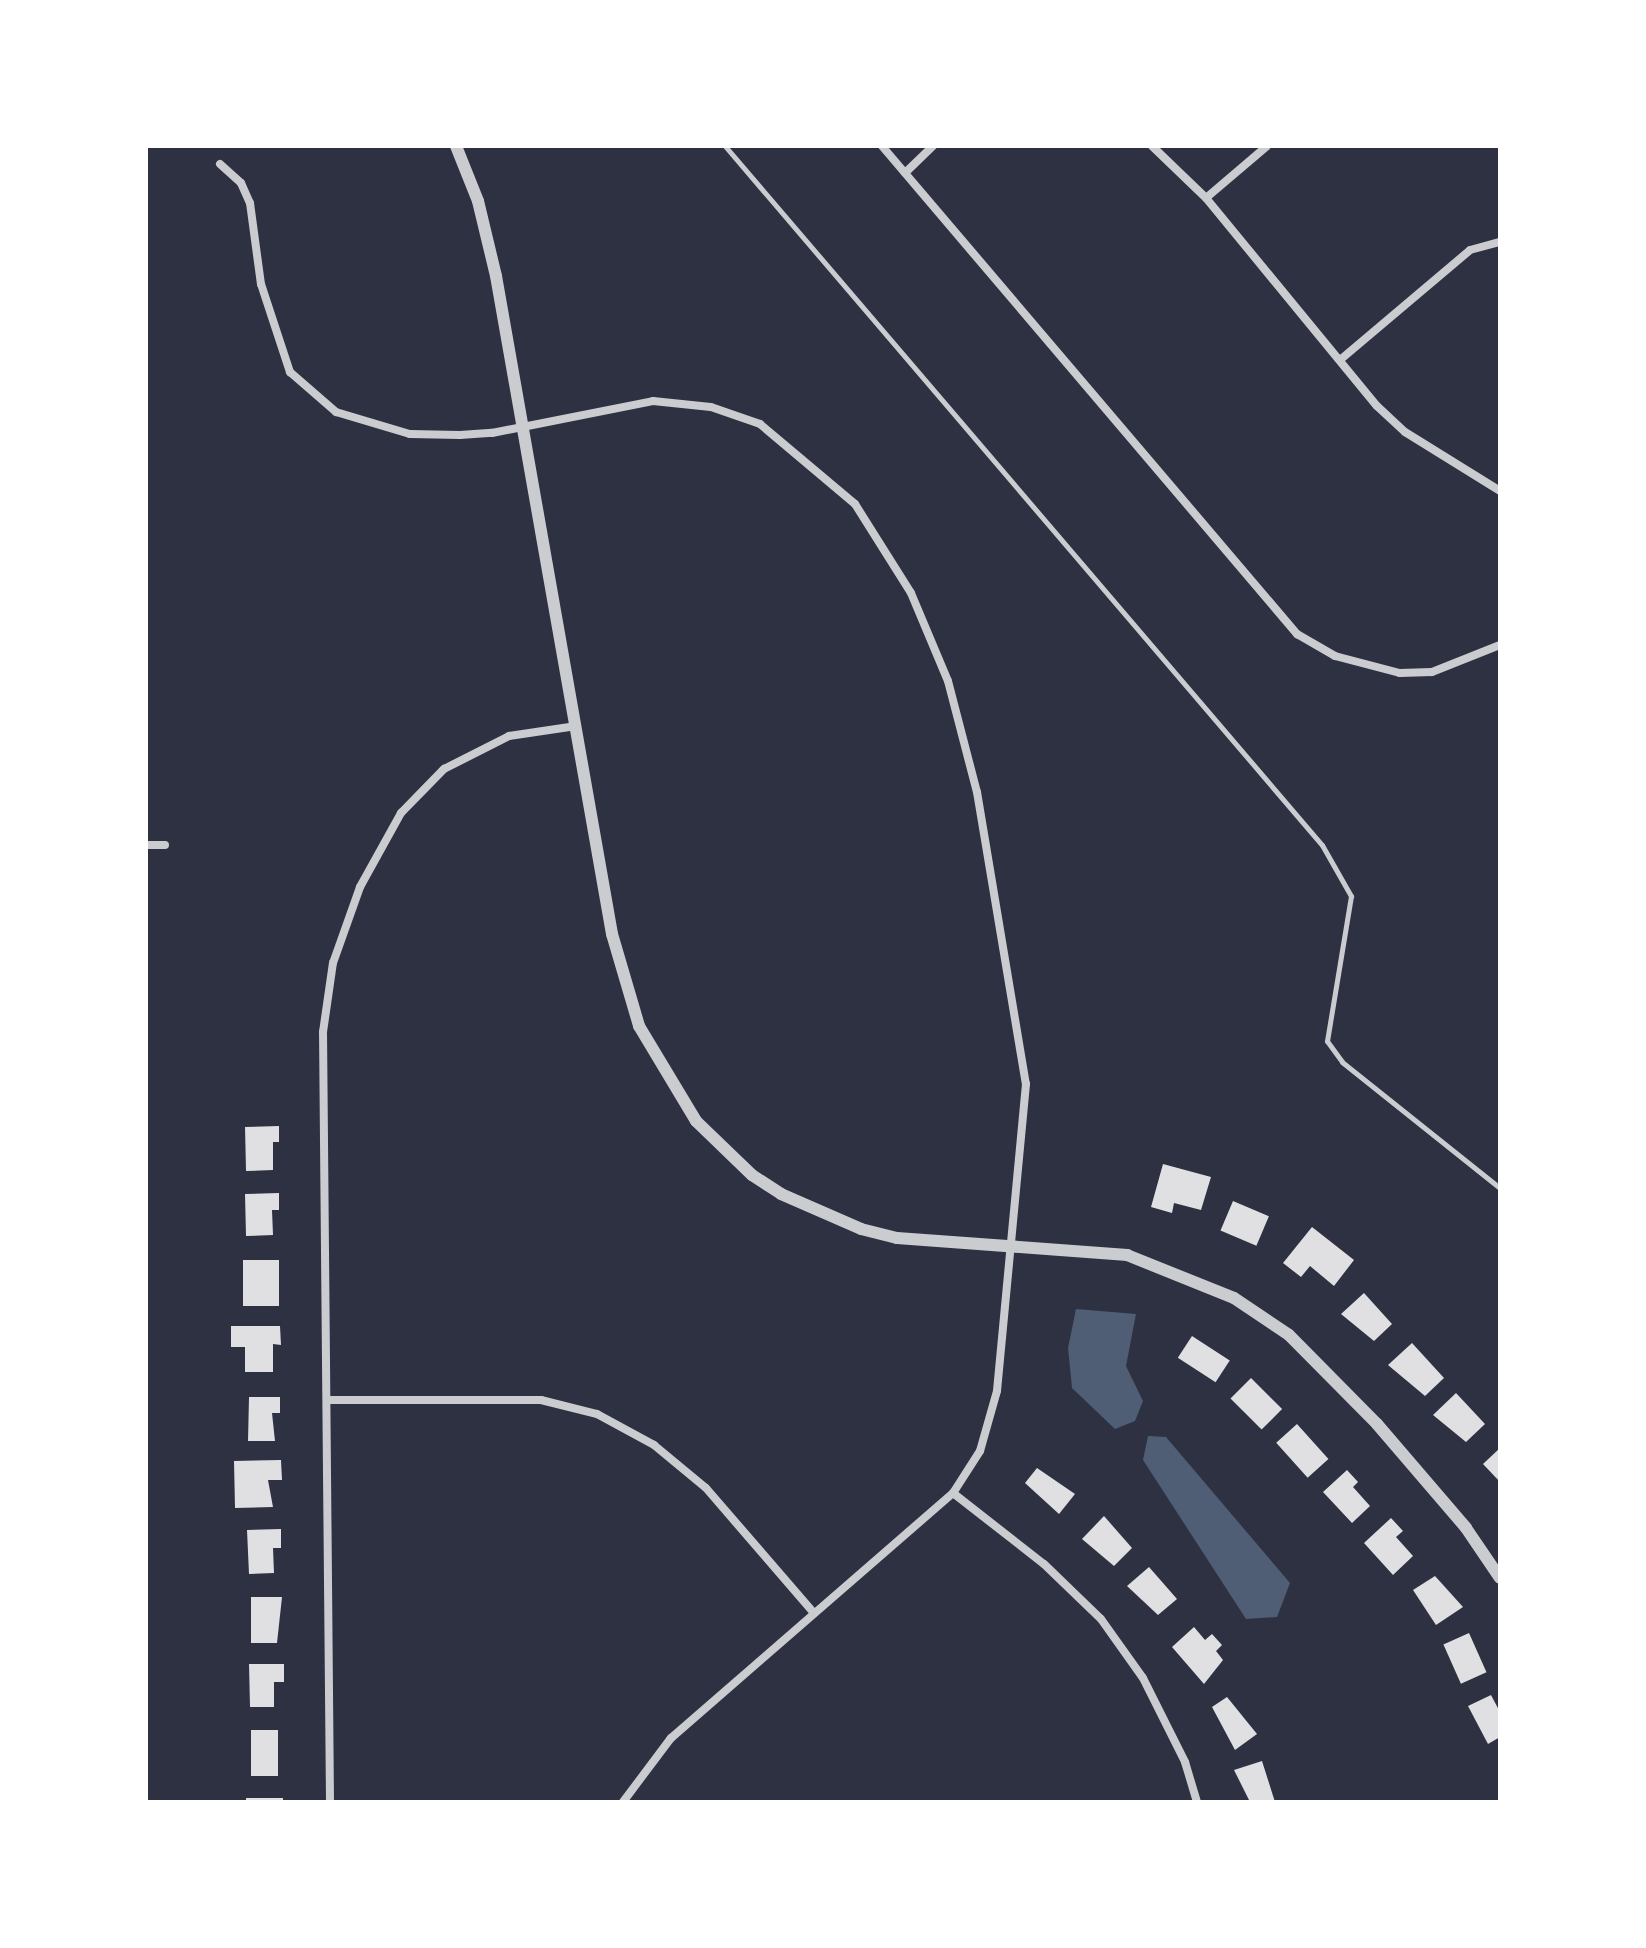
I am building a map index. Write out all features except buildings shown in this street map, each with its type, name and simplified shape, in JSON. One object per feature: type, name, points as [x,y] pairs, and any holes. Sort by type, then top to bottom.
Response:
[{"type":"street","points":[[456,146],[478,201],[492,261],[612,934],[628,996],[670,1083],[696,1121],[752,1175],[826,1215],[897,1238],[1127,1255],[1194,1278],[1271,1321],[1377,1424],[1466,1528],[1500,1578]]},
{"type":"street","points":[[882,146],[1297,634],[1335,656],[1400,673],[1432,672],[1500,645]]},
{"type":"street","points":[[905,173],[933,146]]},
{"type":"street","points":[[1152,146],[1206,198],[1340,360],[1405,432],[1500,491]]},
{"type":"street","points":[[1206,198],[1267,146]]},
{"type":"street","points":[[220,164],[241,183],[250,203],[261,284],[290,372],[312,396],[364,424],[410,434],[523,428],[653,401],[711,407],[760,424],[855,504],[911,593],[948,681],[977,792],[1026,1084],[1008,1244],[997,1391],[980,1451],[953,1493],[812,1611],[671,1738],[623,1802]]},
{"type":"street","points":[[1340,360],[1470,250],[1500,242]]},
{"type":"street","points":[[330,1802],[323,1032],[333,963],[360,887],[401,813],[444,769],[509,736],[576,726]]},
{"type":"street","points":[[146,845],[165,845]]},
{"type":"street","points":[[328,1400],[541,1400],[597,1414],[654,1445],[706,1488],[812,1611]]},
{"type":"street","points":[[953,1493],[1044,1564],[1101,1619],[1143,1678],[1185,1762],[1197,1802]]},
{"type":"lane","points":[[725,146],[1322,845],[1351,896],[1327,1041],[1342,1062],[1500,1188]]},
{"type":"water","points":[[1076,1309],[1136,1314],[1126,1366],[1143,1401],[1135,1421],[1115,1429],[1072,1388],[1068,1348]]},
{"type":"water","points":[[1148,1436],[1166,1437],[1290,1583],[1277,1617],[1246,1619],[1143,1460]]}]
